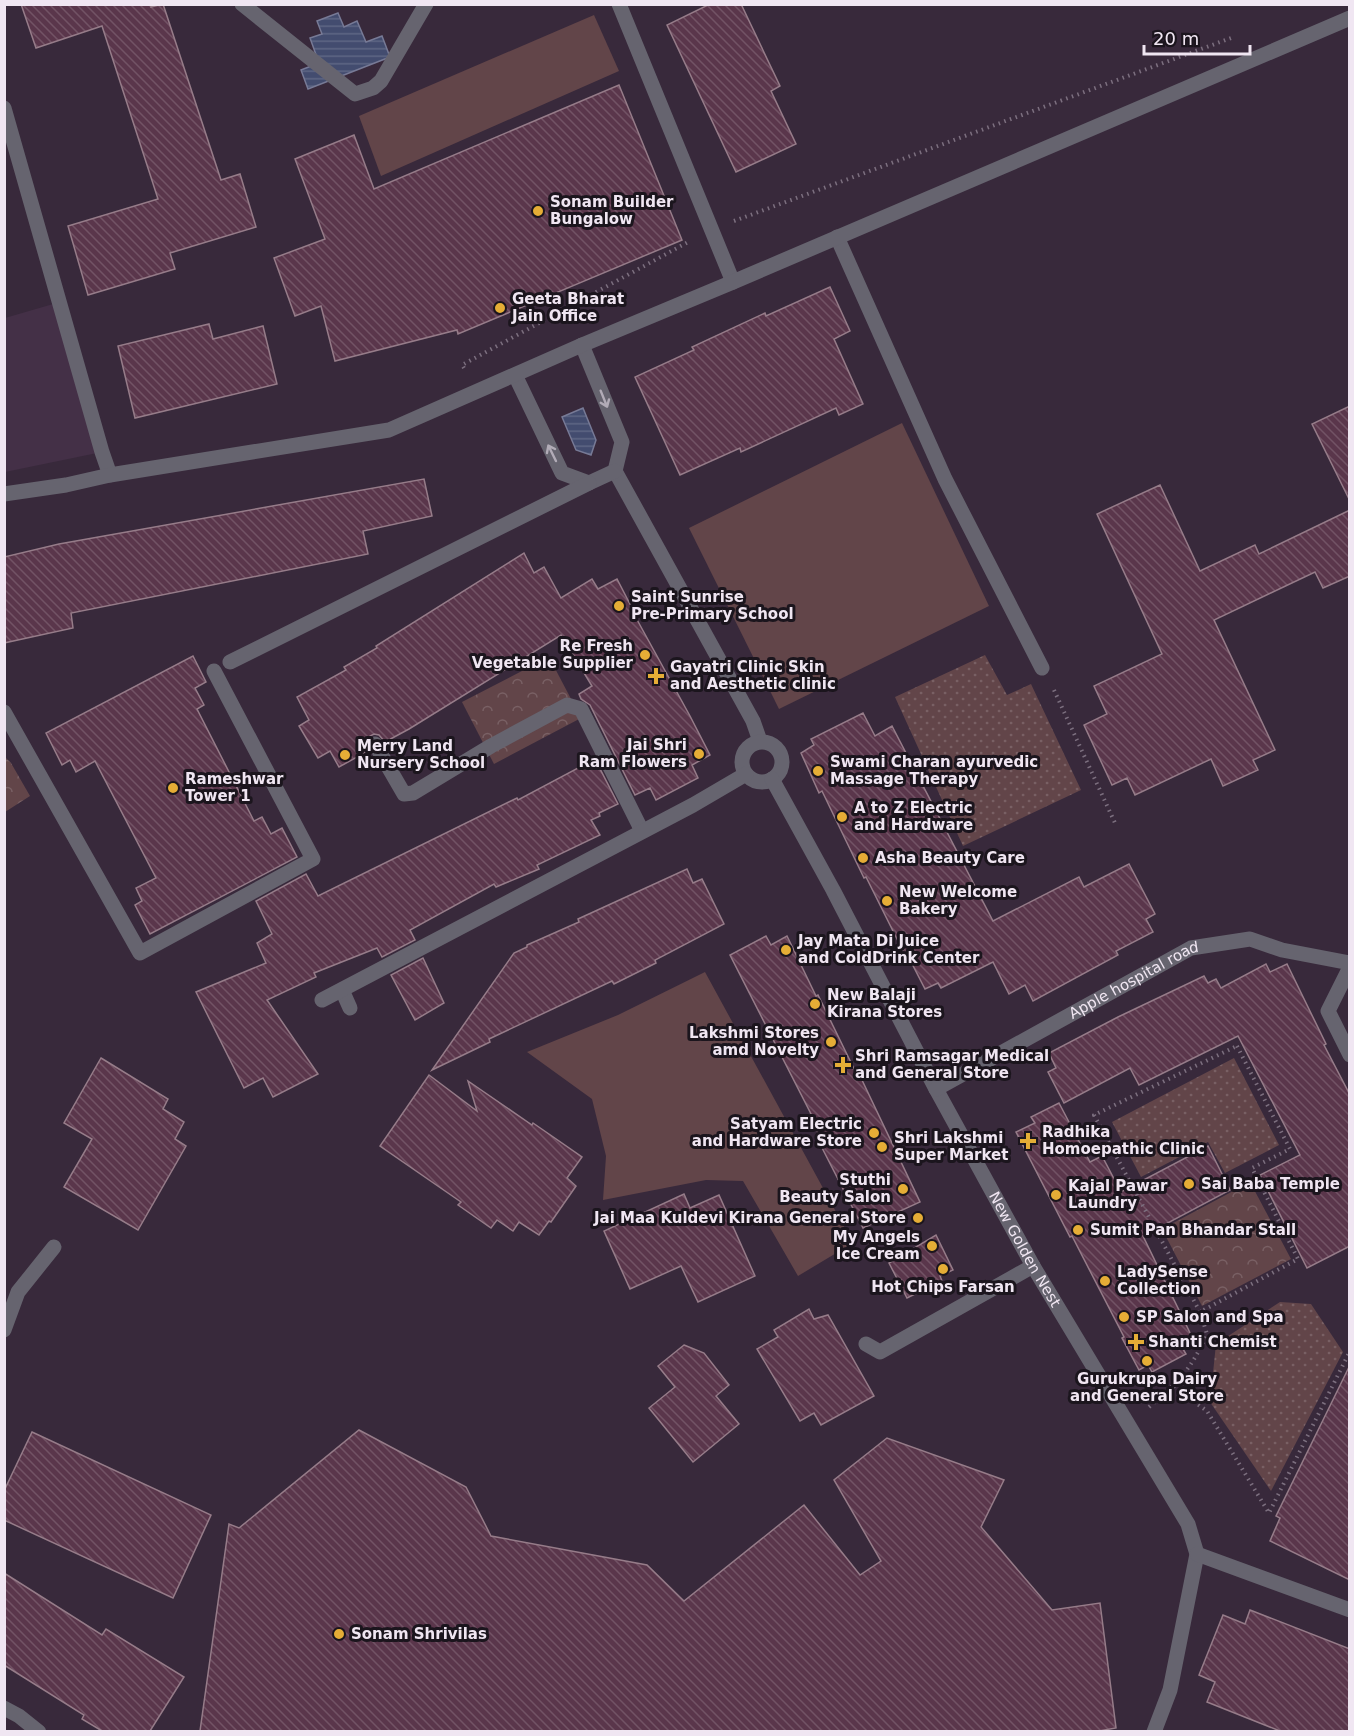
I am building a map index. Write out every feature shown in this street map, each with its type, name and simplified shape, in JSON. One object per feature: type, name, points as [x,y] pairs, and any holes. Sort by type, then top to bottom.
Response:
[{"type":"street","points":[[242,4],[355,94],[373,88],[381,81],[426,4]]},
{"type":"street","points":[[619,4],[733,282]]},
{"type":"street","points":[[4,494],[389,430],[582,345],[1350,18]]},
{"type":"street","points":[[4,108],[110,475]]},
{"type":"street","points":[[837,237],[945,479],[1042,668]]},
{"type":"street","points":[[582,345],[622,442],[615,471],[753,721],[760,741]]},
{"type":"street","points":[[515,375],[562,472],[589,483]]},
{"type":"street","points":[[230,662],[615,471]]},
{"type":"street","points":[[4,712],[140,953],[313,859],[214,671]]},
{"type":"street","points":[[375,744],[404,794],[412,793],[491,746],[567,705],[581,709],[642,831]]},
{"type":"street","points":[[754,742],[773,744],[781,755],[781,769],[778,775],[760,782],[746,774],[741,765],[744,751],[754,742]]},
{"type":"street","points":[[321,1000],[693,805],[746,774]]},
{"type":"street","name":"New Golden Nest","points":[[772,779],[833,890],[936,1089],[1033,1266],[1188,1524],[1197,1554],[1170,1690],[1154,1731]]},
{"type":"street","name":"Apple hospital road","points":[[936,1089],[1191,948],[1250,939],[1282,950],[1350,965]]},
{"type":"street","points":[[1350,965],[1328,1011],[1350,1055]]},
{"type":"street","points":[[342,990],[350,1008]]},
{"type":"street","points":[[4,1330],[18,1292],[54,1246]]},
{"type":"street","points":[[866,1344],[880,1352],[1033,1266]]},
{"type":"street","points":[[1197,1554],[1350,1610]]},
{"type":"street","points":[[4,1708],[20,1716],[39,1731]]},
{"type":"path","points":[[462,365],[712,229],[1233,37]]},
{"type":"path","points":[[1051,684],[1115,823]]},
{"type":"path","points":[[1149,1407],[1174,1387],[1197,1357],[1207,1334],[1200,1312],[1094,1115],[1237,1046],[1290,1149],[1252,1168],[1298,1259],[1200,1312]]},
{"type":"path","points":[[1174,1387],[1207,1411],[1269,1513],[1349,1353]]},
{"type":"shaded area","points":[[60,302],[102,452],[5,472],[5,318]]},
{"type":"green space","points":[[594,15],[619,71],[381,176],[359,116]]},
{"type":"green space","points":[[902,423],[989,606],[779,709],[689,528]]},
{"type":"green space","points":[[985,655],[1007,695],[1031,684],[1081,790],[963,846],[895,697]]},
{"type":"green space","points":[[549,657],[581,718],[494,764],[462,702]]},
{"type":"green space","points":[[5,757],[11,763],[30,796],[5,812]]},
{"type":"green space","points":[[705,972],[853,1243],[798,1276],[743,1181],[706,1180],[603,1200],[606,1156],[592,1099],[527,1052],[618,1015]]},
{"type":"green space","points":[[1234,1058],[1279,1145],[1225,1173],[1208,1142],[1141,1177],[1112,1122]]},
{"type":"green space","points":[[1250,1182],[1291,1259],[1202,1306],[1162,1229]]},
{"type":"green space","points":[[1280,1302],[1311,1304],[1343,1352],[1271,1491],[1210,1402],[1216,1344]]},
{"type":"water","points":[[338,13],[344,27],[357,21],[366,42],[382,36],[390,57],[308,89],[301,70],[319,63],[310,38],[322,34],[317,21]]},
{"type":"water","points":[[583,408],[596,440],[591,455],[576,450],[562,417]]},
{"type":"building","points":[[21,4],[151,4],[151,7],[163,4],[221,180],[240,174],[256,227],[170,253],[175,269],[88,295],[68,226],[158,199],[102,26],[36,48]]},
{"type":"building","points":[[710,4],[741,4],[780,86],[771,91],[796,144],[736,172],[667,25]]},
{"type":"building","name":"Sonam Builder Bungalow","points":[[619,85],[682,240],[458,334],[457,330],[335,361],[321,306],[295,316],[274,258],[325,239],[295,159],[354,135],[374,189]]},
{"type":"building","points":[[830,287],[850,331],[834,339],[863,404],[839,415],[836,408],[741,452],[740,448],[680,475],[635,377],[694,350],[692,347],[765,313],[766,316]]},
{"type":"building","points":[[209,324],[213,339],[263,326],[277,384],[135,418],[118,346]]},
{"type":"building","points":[[1350,406],[1350,501],[1312,424]]},
{"type":"building","points":[[424,479],[432,516],[363,531],[368,554],[71,613],[73,628],[4,643],[4,557],[59,544]]},
{"type":"building","points":[[1160,485],[1200,571],[1255,545],[1259,554],[1350,510],[1350,576],[1323,588],[1315,572],[1214,620],[1275,750],[1253,760],[1258,770],[1223,786],[1211,759],[1135,795],[1127,778],[1112,785],[1084,725],[1107,714],[1094,686],[1162,654],[1097,514]]},
{"type":"building","points":[[524,553],[534,573],[544,567],[561,598],[592,579],[598,589],[617,579],[710,755],[692,765],[698,778],[656,800],[650,788],[635,795],[590,705],[581,699],[579,694],[592,686],[561,635],[385,742],[379,735],[370,736],[365,743],[368,751],[339,767],[330,751],[318,758],[299,726],[309,720],[297,697],[346,670],[344,667]]},
{"type":"building","name":"Rameshwar Tower 1","points":[[193,656],[206,682],[195,688],[204,705],[197,709],[254,821],[262,817],[271,834],[282,828],[297,857],[150,934],[135,905],[142,901],[136,888],[156,878],[95,761],[76,772],[70,760],[62,765],[46,733]]},
{"type":"building","points":[[863,713],[875,736],[892,726],[993,921],[1079,877],[1084,887],[1129,864],[1155,914],[1146,919],[1153,932],[1116,951],[1118,955],[1033,1001],[1025,985],[1009,994],[993,962],[941,988],[938,983],[925,989],[907,954],[905,955],[866,877],[864,878],[822,791],[819,793],[801,753],[814,745],[811,739]]},
{"type":"building","points":[[595,759],[618,804],[599,813],[600,816],[591,820],[600,835],[537,865],[539,869],[496,887],[494,884],[410,930],[415,940],[382,957],[377,948],[314,973],[316,977],[267,1000],[318,1074],[273,1097],[263,1078],[244,1088],[196,992],[266,963],[257,943],[272,934],[256,901],[306,874],[318,896],[517,798],[518,800]]},
{"type":"building","points":[[687,869],[693,883],[702,879],[724,924],[614,984],[612,981],[489,1039],[490,1042],[432,1070],[514,953],[579,922],[578,919]]},
{"type":"building","points":[[766,936],[771,945],[787,936],[859,1079],[861,1078],[920,1202],[863,1228],[817,1138],[820,1137],[809,1115],[811,1114],[730,955]]},
{"type":"building","points":[[423,958],[444,1003],[415,1020],[391,975]]},
{"type":"building","points":[[1266,964],[1270,972],[1287,964],[1350,1095],[1350,1246],[1307,1268],[1260,1175],[1300,1155],[1238,1036],[1139,1085],[1130,1068],[1064,1103],[1048,1072],[1056,1068],[1049,1053],[1118,1017],[1204,976],[1208,983],[1216,979],[1221,988]]},
{"type":"building","points":[[101,1058],[168,1099],[163,1109],[184,1122],[175,1139],[186,1146],[138,1230],[64,1187],[92,1139],[64,1123]]},
{"type":"building","points":[[429,1075],[477,1111],[468,1081],[582,1157],[567,1178],[576,1186],[539,1235],[519,1222],[513,1231],[497,1220],[491,1228],[458,1205],[461,1202],[380,1146]]},
{"type":"building","points":[[1059,1103],[1090,1162],[1102,1156],[1121,1192],[1208,1146],[1230,1190],[1143,1236],[1192,1337],[1180,1344],[1186,1354],[1152,1372],[1148,1365],[1139,1370],[1072,1236],[1070,1237],[1016,1132],[1035,1123],[1031,1117]]},
{"type":"building","points":[[684,1194],[690,1208],[719,1195],[755,1276],[698,1302],[681,1266],[630,1289],[604,1231]]},
{"type":"building","points":[[936,1235],[953,1270],[940,1276],[942,1281],[907,1298],[889,1263]]},
{"type":"building","points":[[809,1309],[814,1319],[828,1315],[874,1396],[821,1425],[814,1413],[800,1421],[757,1349],[778,1337],[774,1330]]},
{"type":"building","points":[[684,1345],[704,1353],[729,1385],[716,1396],[739,1424],[693,1462],[649,1408],[675,1387],[658,1366]]},
{"type":"building","points":[[1350,1365],[1350,1580],[1270,1541],[1280,1518],[1276,1516]]},
{"type":"building","points":[[359,1430],[466,1487],[491,1536],[647,1565],[684,1601],[804,1505],[860,1575],[881,1561],[834,1480],[887,1438],[1004,1480],[981,1527],[1052,1610],[1100,1603],[1116,1728],[1099,1731],[200,1731],[229,1524],[239,1528]]},
{"type":"building","points":[[32,1432],[211,1515],[173,1598],[4,1520],[4,1491]]},
{"type":"building","points":[[4,1573],[102,1635],[106,1629],[184,1677],[150,1731],[102,1731],[82,1719],[84,1715],[4,1665]]},
{"type":"building","points":[[1250,1610],[1350,1649],[1350,1731],[1280,1731],[1207,1702],[1215,1682],[1199,1675],[1223,1615],[1245,1624]]},
{"type":"place","name":"Sonam Builder Bungalow","points":[[538,211]]},
{"type":"place","name":"Geeta Bharat Jain Office","points":[[500,308]]},
{"type":"place","name":"Saint Sunrise Pre-Primary School","points":[[619,606]]},
{"type":"place","name":"Re Fresh Vegetable Supplier","points":[[645,655]]},
{"type":"place","name":"Gayatri Clinic Skin and Aesthetic clinic","points":[[656,676]]},
{"type":"place","name":"Jai Shri Ram Flowers","points":[[699,754]]},
{"type":"place","name":"Merry Land Nursery School","points":[[345,755]]},
{"type":"place","name":"Swami Charan ayurvedic Massage Therapy","points":[[818,771]]},
{"type":"place","name":"Rameshwar Tower 1","points":[[173,788]]},
{"type":"place","name":"A to Z Electric and Hardware","points":[[842,817]]},
{"type":"place","name":"Asha Beauty Care","points":[[863,858]]},
{"type":"place","name":"New Welcome Bakery","points":[[887,901]]},
{"type":"place","name":"Jay Mata Di Juice and ColdDrink Center","points":[[786,950]]},
{"type":"place","name":"New Balaji Kirana Stores","points":[[815,1004]]},
{"type":"place","name":"Lakshmi Stores amd Novelty","points":[[831,1042]]},
{"type":"place","name":"Shri Ramsagar Medical and General Store","points":[[843,1065]]},
{"type":"place","name":"Satyam Electric and Hardware Store","points":[[874,1133]]},
{"type":"place","name":"Radhika Homoepathic Clinic","points":[[1028,1141]]},
{"type":"place","name":"Shri Lakshmi Super Market","points":[[882,1147]]},
{"type":"place","name":"Sai Baba Temple","points":[[1189,1184]]},
{"type":"place","name":"Stuthi Beauty Salon","points":[[903,1189]]},
{"type":"place","name":"Kajal Pawar Laundry","points":[[1056,1195]]},
{"type":"place","name":"Jai Maa Kuldevi Kirana General Store","points":[[918,1218]]},
{"type":"place","name":"Sumit Pan Bhandar Stall","points":[[1078,1230]]},
{"type":"place","name":"My Angels Ice Cream","points":[[932,1246]]},
{"type":"place","name":"Hot Chips Farsan","points":[[943,1269]]},
{"type":"place","name":"LadySense Collection","points":[[1105,1281]]},
{"type":"place","name":"SP Salon and Spa","points":[[1124,1317]]},
{"type":"place","name":"Shanti Chemist","points":[[1136,1342]]},
{"type":"place","name":"Gurukrupa Dairy and General Store","points":[[1147,1361]]},
{"type":"place","name":"Sonam Shrivilas","points":[[339,1634]]}]
